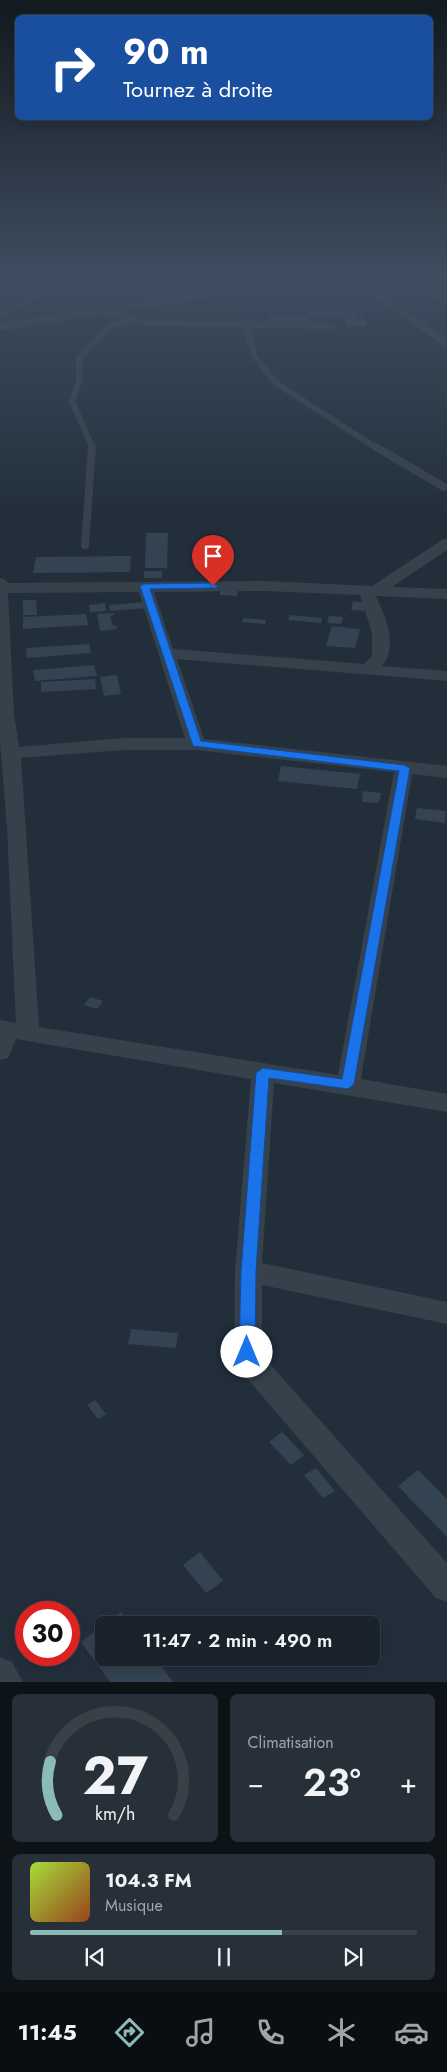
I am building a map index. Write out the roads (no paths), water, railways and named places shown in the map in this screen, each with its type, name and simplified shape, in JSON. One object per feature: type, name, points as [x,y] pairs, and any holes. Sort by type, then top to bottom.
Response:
[{"type":"street","points":[[371,590],[447,543]]},
{"type":"street","points":[[0,583],[3,714],[11,753],[12,1030],[0,1052]]},
{"type":"street","points":[[144,586],[196,744]]},
{"type":"street","points":[[1,588],[265,586],[447,594]]},
{"type":"street","points":[[369,669],[380,656],[382,645],[371,590]]},
{"type":"street","points":[[166,653],[447,676]]},
{"type":"street","points":[[11,753],[123,744],[196,744],[447,772]]},
{"type":"street","points":[[348,1084],[404,768]]},
{"type":"street","points":[[12,1030],[263,1073],[348,1084],[447,1103]]},
{"type":"street","points":[[263,1073],[248,1271],[248,1359],[447,1587]]},
{"type":"street","points":[[248,1271],[447,1313]]},
{"type":"street","points":[[0,1674],[6,1682]]},
{"type":"lane","points":[[80,356],[79,382],[72,400],[94,449],[85,545]]},
{"type":"lane","points":[[253,356],[260,369],[276,383],[399,462],[444,487]]}]
